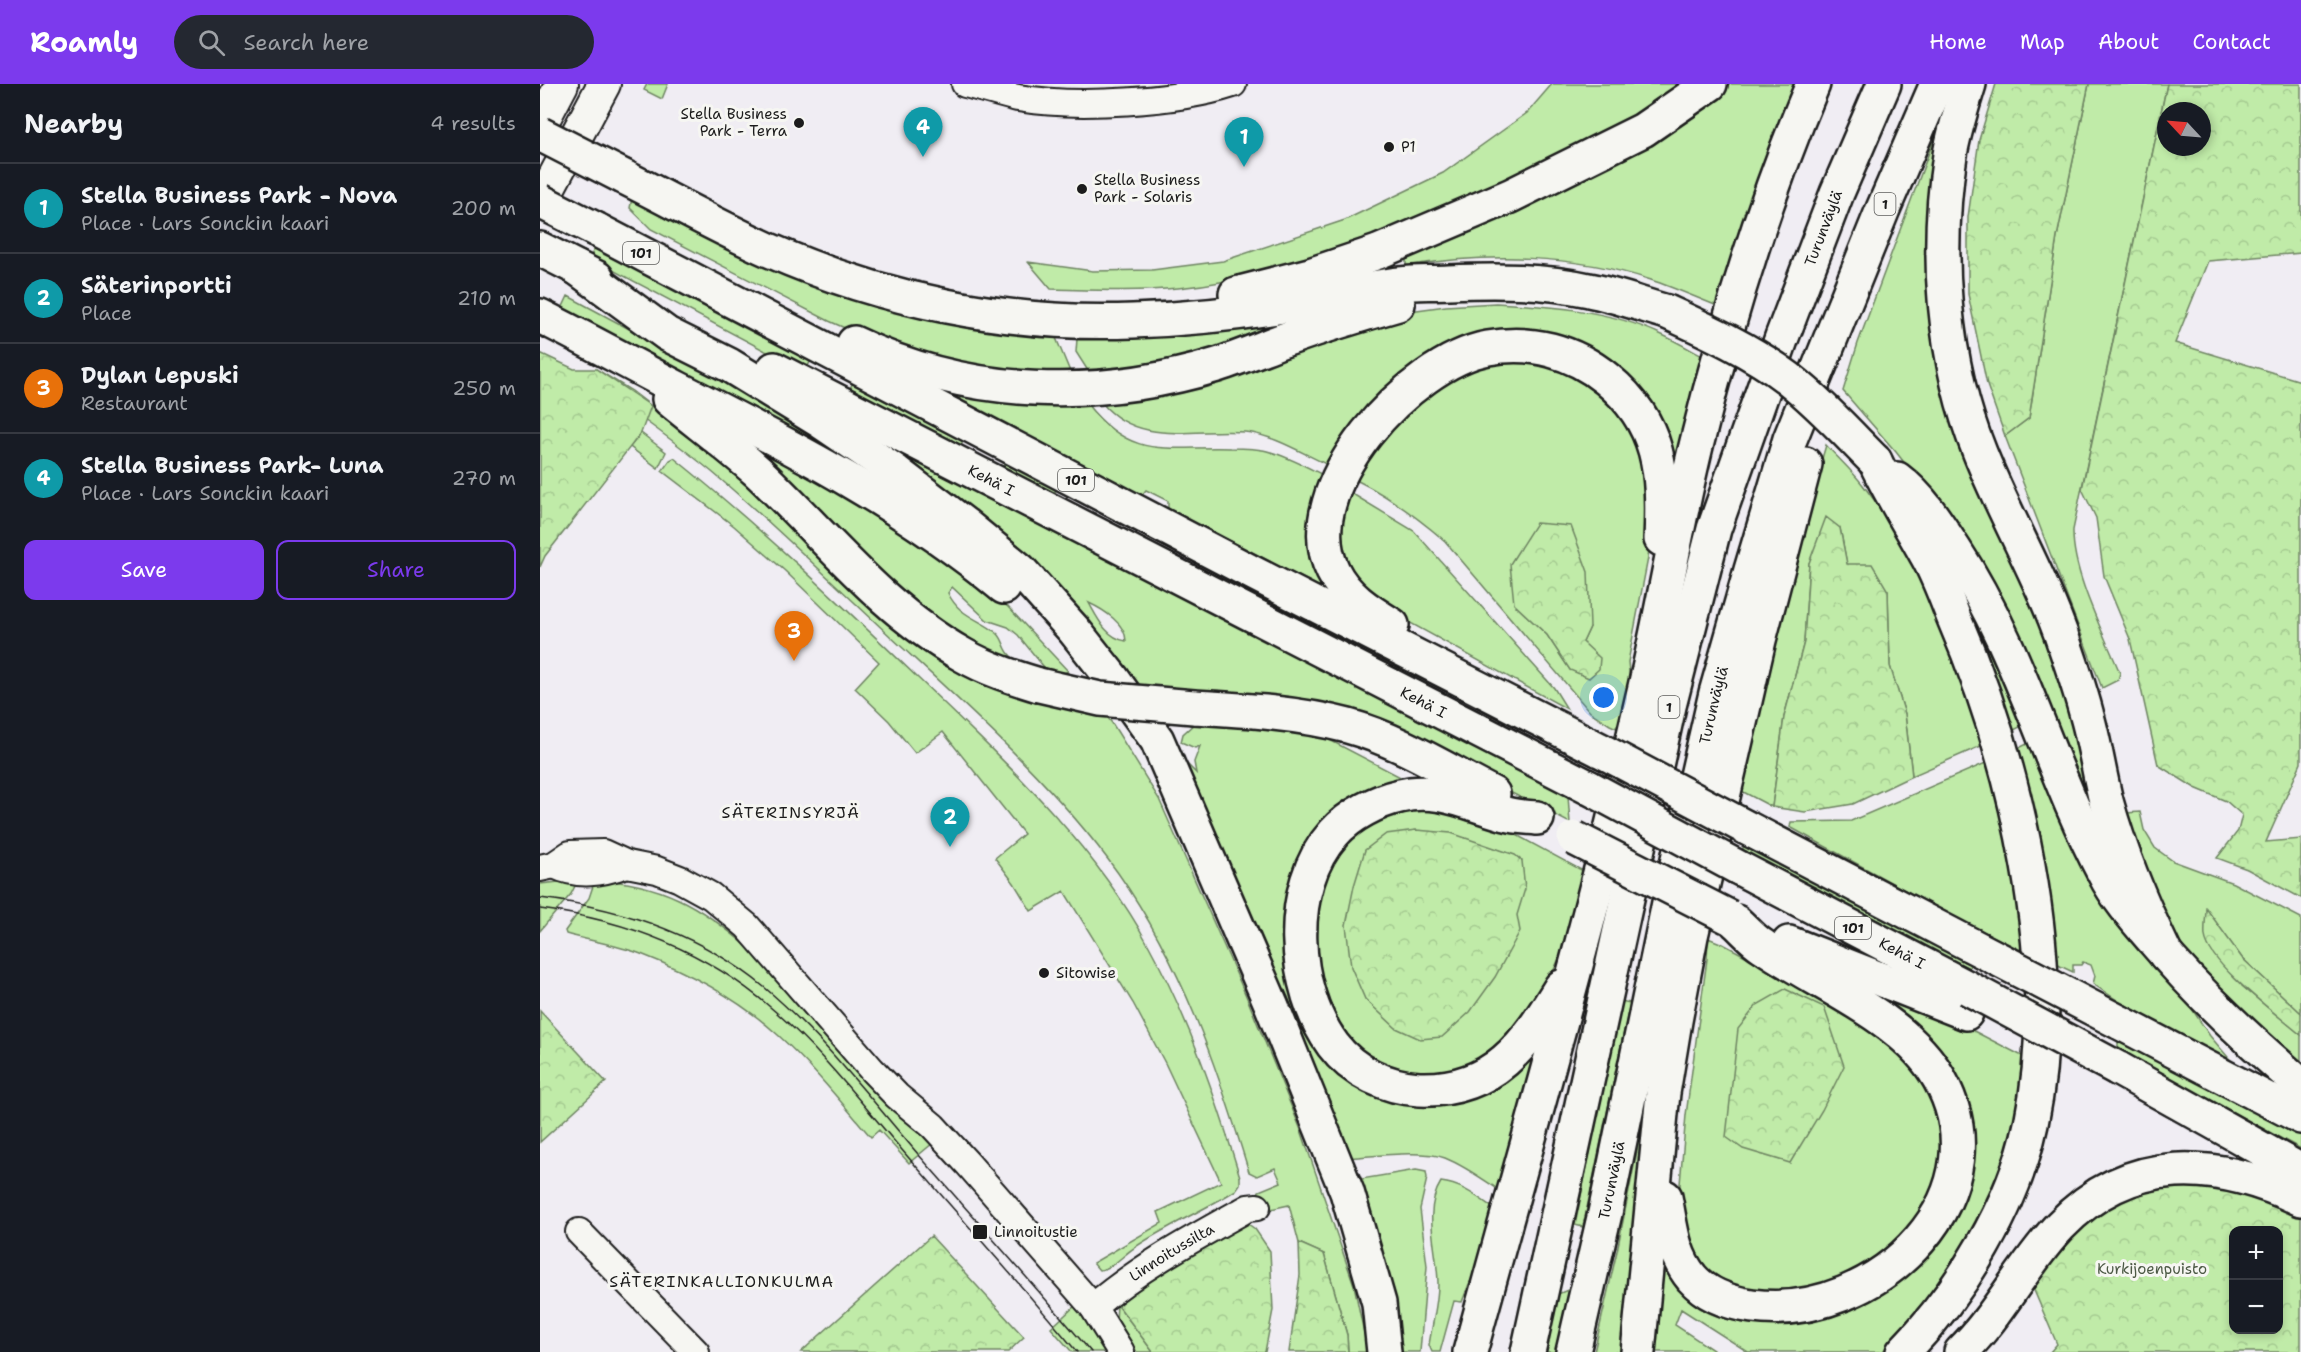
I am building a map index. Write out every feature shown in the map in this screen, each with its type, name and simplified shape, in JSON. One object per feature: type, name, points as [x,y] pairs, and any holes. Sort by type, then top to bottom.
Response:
[{"type":"highway","points":[[1182,318],[1232,295],[1310,275],[1378,252],[1510,196],[1595,156],[1643,130],[1710,84]]},
{"type":"highway","points":[[1470,1352],[1580,955],[1642,699],[1697,442],[1731,315],[1779,170],[1813,84]]},
{"type":"highway","name":"Turunväylä","points":[[1528,1352],[1669,706],[1714,529],[1782,338],[1837,193],[1884,84]]},
{"type":"highway","name":"Turunväylä","points":[[1573,1352],[1716,693],[1790,439],[1883,209],[1937,84]]},
{"type":"highway","points":[[1969,84],[1951,153],[1945,191],[1944,291],[1953,361],[1979,451],[2064,644],[2088,717],[2106,801],[2124,858],[2139,900],[2166,955]]},
{"type":"highway","points":[[540,134],[769,249],[819,270],[917,301],[961,309],[1080,321],[1182,318],[1286,305],[1401,284],[1498,281],[1551,284],[1591,290],[1667,312],[1750,353],[1788,378],[1838,423],[1875,461],[1911,489],[1945,534],[1998,624],[2019,670],[2080,822],[2105,875],[2129,912],[2166,955],[2238,1031],[2301,1084]]},
{"type":"highway","name":"101","points":[[540,202],[1466,683],[1602,751],[2301,1117]]},
{"type":"highway","name":"Kehä I","points":[[540,249],[1590,788],[1739,868],[1967,1000]]},
{"type":"highway","points":[[577,268],[667,334],[729,365],[822,422],[896,472],[1020,570],[1074,630],[1157,740],[1271,1004],[1347,1192],[1379,1303],[1384,1352]]},
{"type":"highway","points":[[686,276],[769,302],[899,362],[958,378],[1016,388],[1063,390],[1118,386],[1168,378],[1219,364],[1338,321],[1404,302],[1458,282]]},
{"type":"highway","points":[[545,319],[772,436],[847,478],[973,561],[1064,641],[1104,688],[1148,749],[1203,849]]},
{"type":"highway","points":[[1638,1352],[1663,1093],[1691,936],[1759,640],[1809,448],[1837,325]]},
{"type":"highway","points":[[1466,683],[1425,644],[1366,608],[1342,586],[1332,569],[1327,554],[1325,534],[1331,500],[1340,476],[1370,428],[1393,403],[1422,378],[1455,358],[1486,348],[1512,345],[1542,347],[1569,355],[1595,369],[1618,387],[1638,411],[1652,438],[1661,472],[1660,554],[1665,590]]},
{"type":"highway","points":[[624,361],[756,471],[859,575],[910,619],[963,655],[993,670],[1039,685],[1100,699],[1262,711],[1313,718],[1350,727],[1405,748],[1733,920],[1967,1000],[2023,1038],[2185,1106],[2301,1171]]},
{"type":"highway","points":[[1875,461],[1895,504],[1927,556],[1981,689],[2005,769],[2031,888],[2038,940],[2042,1012],[2039,1077],[2032,1116],[2015,1176],[1993,1227],[1968,1270],[1937,1313],[1903,1352]]},
{"type":"highway","points":[[1537,818],[1506,814],[1463,799],[1435,793],[1403,795],[1378,803],[1354,817],[1334,832],[1324,847],[1307,883],[1300,913],[1300,935],[1307,990],[1321,1024],[1334,1046],[1351,1063],[1376,1079],[1401,1088],[1433,1089],[1460,1086],[1500,1065],[1517,1049],[1535,1028],[1580,955]]},
{"type":"highway","points":[[1656,1164],[1674,1246],[1692,1278],[1706,1290],[1722,1298],[1764,1308],[1794,1306],[1827,1299],[1854,1290],[1882,1273],[1909,1252],[1938,1216],[1955,1176],[1957,1157],[1954,1113],[1946,1091],[1934,1069],[1904,1037],[1882,1020],[1761,945],[1733,920]]},
{"type":"highway","points":[[1961,1352],[2060,1227],[2090,1200],[2121,1184],[2147,1173],[2173,1169],[2203,1170],[2260,1181],[2301,1199]]},
{"type":"main road","points":[[540,126],[562,84]]},
{"type":"main road","points":[[540,202],[603,84]]},
{"type":"street","points":[[965,84],[1018,98],[1075,102],[1146,99],[1202,92],[1233,84]]},
{"type":"street","points":[[547,867],[570,855],[603,853],[627,864],[657,870],[680,879],[711,896],[747,926],[872,1070],[940,1133],[1093,1307],[1121,1352]]},
{"type":"street","name":"Linnoitussilta","points":[[1093,1307],[1115,1288],[1164,1255],[1248,1208],[1257,1207]]},
{"type":"street","points":[[579,1232],[696,1352]]},
{"type":"green space","points":[[647,84],[668,84],[662,99],[644,90]]},
{"type":"green space","points":[[1552,84],[1685,84],[1610,131],[1569,152],[1357,242],[1251,276],[1178,288],[1051,289],[1028,262],[1093,271],[1152,270],[1223,261],[1345,220],[1443,173],[1527,113]]},
{"type":"green space","points":[[1727,84],[1798,84],[1720,307],[1660,283],[1591,265],[1529,258],[1498,258],[1406,266],[1406,251],[1716,93]]},
{"type":"green space","points":[[1996,84],[2089,84],[2057,237],[2029,418],[2005,436],[1987,385],[1968,294],[1968,217],[1979,140]]},
{"type":"green space","points":[[2089,84],[2167,84],[2163,102],[2157,102],[2157,131],[2073,530],[2074,547],[2083,583],[2120,673],[2118,680],[2102,688],[2005,436],[2029,418],[2057,237]]},
{"type":"green space","points":[[2167,84],[2301,84],[2301,253],[2208,261],[2175,343],[2301,381],[2301,763],[2266,842],[2301,839],[2301,898],[2247,869],[2217,858],[2238,831],[2242,815],[2226,801],[2195,788],[2158,765],[2130,639],[2104,576],[2096,518],[2082,489],[2157,132],[2157,156],[2211,156],[2211,102],[2163,102]]},
{"type":"green space","points":[[1944,112],[1932,238],[2035,610],[2059,674],[2104,838],[1947,517],[1896,452],[1843,391],[1858,343]]},
{"type":"green space","points":[[632,198],[1034,335],[1056,338],[1071,374],[1007,375],[865,337],[829,321],[651,229],[630,208]]},
{"type":"green space","points":[[595,247],[811,360],[805,372],[590,258]]},
{"type":"green space","points":[[568,296],[750,394],[912,501],[561,311]]},
{"type":"green space","points":[[1496,303],[1559,308],[1621,319],[1660,334],[1706,358],[1674,477],[1663,434],[1528,331],[1336,450],[1326,464],[1266,437],[1245,432],[1169,432],[1133,426],[1117,417],[1102,403],[1395,313],[1446,306]]},
{"type":"green space","points":[[1276,323],[1213,351],[1179,362],[1138,370],[1090,374],[1076,352],[1077,339],[1165,337]]},
{"type":"green space","points":[[540,353],[574,369],[596,369],[651,406],[641,433],[545,556],[540,567]]},
{"type":"green space","points":[[1482,360],[1562,363],[1628,410],[1654,502],[1648,558],[1628,662],[1630,681],[1623,731],[1590,712],[1445,541],[1402,508],[1356,480],[1393,416]],"holes":[[[1514,604],[1590,627],[1570,670],[1547,635]]]},
{"type":"green space","points":[[596,369],[632,391],[724,462],[847,578],[1104,713],[1112,723],[1159,799],[1247,998],[1301,1130],[1354,1285],[1368,1352],[1348,1352],[1347,1335],[1324,1254],[1299,1243],[1289,1205],[1271,1209],[1257,1196],[1259,1191],[1281,1182],[1275,1168],[1257,1176],[1249,1172],[1210,1055],[1179,980],[1141,908],[1093,840],[1010,749],[758,512],[682,448],[589,381]]},
{"type":"green space","points":[[853,382],[964,440],[958,450],[848,393]]},
{"type":"green space","points":[[945,388],[1087,404],[1119,435],[1135,442],[1152,447],[1263,450],[1289,458],[1323,475],[1317,493],[1324,589],[1168,509],[1168,501],[1146,490],[1140,497],[943,393]]},
{"type":"green space","points":[[723,422],[943,557],[1008,607],[1068,671],[1060,675],[1048,672],[1018,635],[1008,627],[987,620],[952,587],[948,593],[958,608],[998,634],[1008,653],[1022,663],[947,637]]},
{"type":"green space","points":[[641,433],[666,452],[658,468],[630,447]]},
{"type":"green space","points":[[871,439],[1568,796],[1570,823],[1436,754],[1132,689]],"holes":[[[1089,603],[1118,623],[1126,641],[1113,636],[1108,631]]]},
{"type":"green space","points":[[1826,445],[1859,480],[1903,545],[1948,643],[1983,745],[1912,776],[1905,714],[1890,666],[1888,591],[1847,565],[1840,528],[1809,563],[1804,642],[1784,717],[1772,807],[1734,787],[1777,613]]},
{"type":"green space","points":[[674,458],[799,565],[950,709],[1044,803],[1101,871],[1149,946],[1189,1030],[1240,1177],[1240,1184],[1236,1190],[1146,1240],[1108,1268],[1099,1270],[1093,1263],[1162,1223],[1158,1212],[1221,1182],[1165,1063],[1133,1003],[1064,891],[1031,911],[995,858],[1024,834],[943,732],[915,753],[889,721],[855,688],[879,662],[785,571],[734,526],[662,471]]},
{"type":"green space","points":[[1006,461],[1057,488],[1052,497],[1000,471]]},
{"type":"green space","points":[[1346,490],[1414,531],[1554,688],[1567,709],[1374,603],[1340,565],[1339,507]]},
{"type":"green space","points":[[1826,517],[1840,528],[1847,564],[1872,564],[1888,591],[1890,666],[1905,714],[1912,776],[1853,804],[1805,812],[1772,807],[1784,717],[1804,642],[1809,563]]},
{"type":"green space","points":[[1536,523],[1571,526],[1588,572],[1590,627],[1583,642],[1600,658],[1599,669],[1589,678],[1570,670],[1547,635],[1514,604],[1510,564]]},
{"type":"green space","points":[[1960,589],[2028,723],[2012,731],[1988,659]]},
{"type":"green space","points":[[1153,721],[1166,723],[1186,763],[1196,773],[1194,762],[1200,746],[1195,748],[1181,742],[1183,734],[1194,724],[1231,725],[1322,736],[1408,781],[1335,816],[1295,991],[1404,1099],[1543,1033],[1502,1192],[1460,1165],[1435,1155],[1409,1154],[1342,1158]]},
{"type":"green space","points":[[2033,741],[2176,985],[2210,1036],[2233,1063],[2120,1002],[2093,984],[2095,976],[2091,965],[2083,962],[2081,965],[2073,965],[2073,972],[2058,965],[2045,871],[2017,749]]},
{"type":"green space","points":[[1988,762],[2004,820],[2025,952],[1952,916],[1790,827],[1791,822],[1851,821]]},
{"type":"green space","points":[[1424,806],[1509,831],[1587,873],[1567,940],[1550,979],[1531,1012],[1485,1059],[1430,1080],[1371,1063],[1344,1038],[1315,980],[1312,904],[1334,850],[1369,820]]},
{"type":"green space","points":[[2140,812],[2144,830],[2155,848],[2173,861],[2233,883],[2301,918],[2301,1013],[2242,958],[2206,909],[2242,986],[2301,1035],[2301,1067],[2255,1028],[2177,945],[2154,906],[2126,813]]},
{"type":"green space","points":[[1416,830],[1451,833],[1515,855],[1522,861],[1525,889],[1517,915],[1520,931],[1495,977],[1470,1012],[1442,1037],[1420,1039],[1396,1028],[1365,999],[1351,967],[1346,925],[1354,886],[1365,850],[1386,834]]},
{"type":"green space","points":[[1744,844],[1970,961],[1969,973],[1742,852]]},
{"type":"green space","points":[[578,880],[571,894],[540,931],[540,884]]},
{"type":"green space","points":[[595,880],[618,882],[660,891],[696,909],[731,933],[749,948],[890,1106],[933,1143],[909,1163],[879,1130],[871,1137],[791,1047],[763,1022],[731,999],[678,970],[641,954],[566,934],[565,931],[589,898]]},
{"type":"green space","points":[[2206,908],[2242,958],[2301,1013],[2301,1035],[2246,989],[2218,961],[2209,948],[2205,936]]},
{"type":"green space","points":[[1708,938],[1814,993],[1900,1043],[1951,1132],[1931,1209],[1874,1268],[1781,1295],[1717,1283],[1692,1257],[1678,1207],[1686,1115]]},
{"type":"green space","points":[[1848,982],[1964,1026],[2026,1058],[2019,1111],[2007,1152],[1979,1223],[1929,1303],[1882,1352],[1748,1352],[1681,1309],[1675,1325],[1716,1352],[1654,1352],[1660,1257],[1665,1255],[1676,1285],[1691,1302],[1714,1315],[1739,1322],[1777,1321],[1896,1276],[1968,1126]]},
{"type":"green space","points":[[1785,989],[1824,1007],[1844,1066],[1822,1110],[1790,1163],[1743,1149],[1726,1137],[1738,1029],[1757,1005]]},
{"type":"green space","points":[[1621,1001],[1630,1003],[1583,1227],[1575,1225]]},
{"type":"green space","points":[[540,1011],[606,1082],[540,1142]]},
{"type":"green space","points":[[1660,1036],[1625,1352],[1594,1352],[1617,1251]]},
{"type":"green space","points":[[2118,1039],[2301,1134],[2301,1149],[2118,1050]]},
{"type":"green space","points":[[1416,1170],[1426,1172],[1427,1178],[1420,1209],[1427,1266],[1420,1352],[1398,1352],[1349,1181]]},
{"type":"green space","points":[[1441,1182],[1464,1189],[1498,1211],[1480,1263],[1462,1302],[1454,1301],[1440,1352],[1432,1352],[1429,1345],[1438,1284],[1432,1219],[1435,1194]]},
{"type":"green space","name":"Kurkijoenpuisto","points":[[2213,1182],[2301,1215],[2301,1352],[2050,1352],[2057,1344],[2030,1281],[2059,1241],[2124,1190]]},
{"type":"green space","points":[[1244,1221],[1255,1229],[1270,1251],[1273,1310],[1265,1352],[1153,1352],[1117,1304],[1121,1287]]},
{"type":"green space","points":[[931,1236],[1024,1337],[1008,1352],[801,1352]]},
{"type":"green space","points":[[1299,1243],[1324,1254],[1347,1335],[1348,1352],[1289,1352],[1300,1275]]},
{"type":"green space","points":[[1570,1289],[1556,1352],[1544,1352],[1558,1294]]},
{"type":"green space","points":[[1117,1304],[1153,1352],[1137,1352],[1116,1322]]},
{"type":"green space","points":[[1076,1305],[1107,1352],[1072,1352],[1051,1328]]},
{"type":"tram line","points":[[540,898],[571,902],[630,916],[658,926],[713,952],[764,987],[806,1026],[844,1068],[1091,1352]]},
{"type":"tram line","points":[[540,909],[605,921],[667,943],[724,973],[777,1013],[828,1064],[1077,1352]]},
{"type":"place","name":"Stella Business Park - Terra","points":[[799,123]]},
{"type":"place","name":"P1","points":[[1389,147]]},
{"type":"place","name":"Stella Business Park- Luna","points":[[923,157]]},
{"type":"place","name":"Stella Business Park - Nova","points":[[1244,167]]},
{"type":"place","name":"Stella Business Park - Solaris","points":[[1082,189]]},
{"type":"place","name":"Dylan Lepuski","points":[[794,661]]},
{"type":"place","name":"Säterinportti","points":[[950,847]]},
{"type":"place","name":"Sitowise","points":[[1044,973]]},
{"type":"place","name":"Linnoitustie","points":[[980,1232]]},
{"type":"district","name":"SÄTERINSYRJÄ","points":[[791,812]]},
{"type":"district","name":"SÄTERINKALLIONKULMA","points":[[722,1281]]}]
